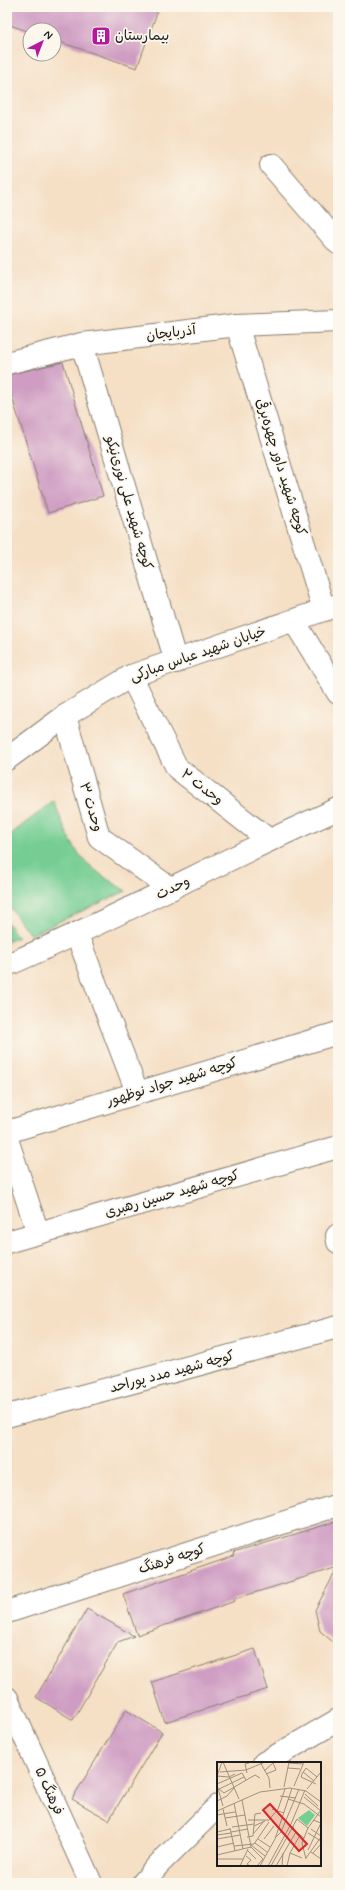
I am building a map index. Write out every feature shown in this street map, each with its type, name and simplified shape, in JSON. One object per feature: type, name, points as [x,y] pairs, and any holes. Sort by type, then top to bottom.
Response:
[{"type":"street","points":[[271,165],[338,243]]},
{"type":"street","name":"آذربایجان","points":[[7,364],[82,344],[237,324],[338,321]]},
{"type":"street","name":"کوچه شهید داور چهره‌برقی","points":[[237,324],[331,607]]},
{"type":"street","name":"کوچه شهید علی نوری‌نیکو","points":[[82,344],[176,662]]},
{"type":"street","name":"خیابان شهید عباس مبارکی","points":[[7,759],[65,716],[131,676],[176,662],[331,607]]},
{"type":"street","points":[[294,620],[338,693]]},
{"type":"street","name":"وحدت ۲","points":[[131,676],[177,768],[269,840]]},
{"type":"street","name":"وحدت ۳","points":[[65,716],[99,837],[171,889]]},
{"type":"street","name":"وحدت","points":[[7,966],[77,935],[269,840],[338,809]]},
{"type":"street","points":[[77,935],[137,1092]]},
{"type":"street","name":"کوچه شهید جواد نوظهور","points":[[7,1132],[338,1033]]},
{"type":"street","points":[[7,1139],[38,1233]]},
{"type":"street","name":"کوچه شهید حسین رهبری","points":[[7,1242],[338,1147]]},
{"type":"street","points":[[338,1235],[338,1242]]},
{"type":"street","name":"کوچه شهید مدد پوراحد","points":[[7,1416],[338,1327]]},
{"type":"street","name":"کوچه فرهنگ","points":[[7,1612],[338,1505]]},
{"type":"street","name":"فرهنگ ۵","points":[[7,1698],[91,1883]]},
{"type":"street","points":[[266,1762],[338,1720]]},
{"type":"street","points":[[143,1883],[158,1865],[217,1807]]},
{"type":"green space","points":[[54,801],[69,838],[79,854],[97,871],[126,891],[30,935],[7,903],[7,837]]},
{"type":"green space","points":[[7,922],[18,937],[7,942]]},
{"type":"building","name":"بیمارستان","points":[[7,7],[159,7],[137,68],[62,43],[62,22],[22,22],[22,29],[7,24]]},
{"type":"building","points":[[63,362],[103,496],[48,513],[7,381],[7,375]]},
{"type":"building","points":[[338,1521],[338,1567],[234,1599],[235,1601],[137,1635],[123,1594],[234,1556],[233,1553]]},
{"type":"building","points":[[338,1567],[338,1646],[320,1631],[315,1610]]},
{"type":"building","points":[[87,1609],[134,1636],[118,1642],[73,1720],[36,1697]]},
{"type":"building","points":[[255,1649],[268,1689],[165,1722],[152,1682]]},
{"type":"building","points":[[126,1710],[162,1732],[109,1820],[72,1799]]},
{"type":"place","name":"بیمارستان","points":[[101,36]]}]
